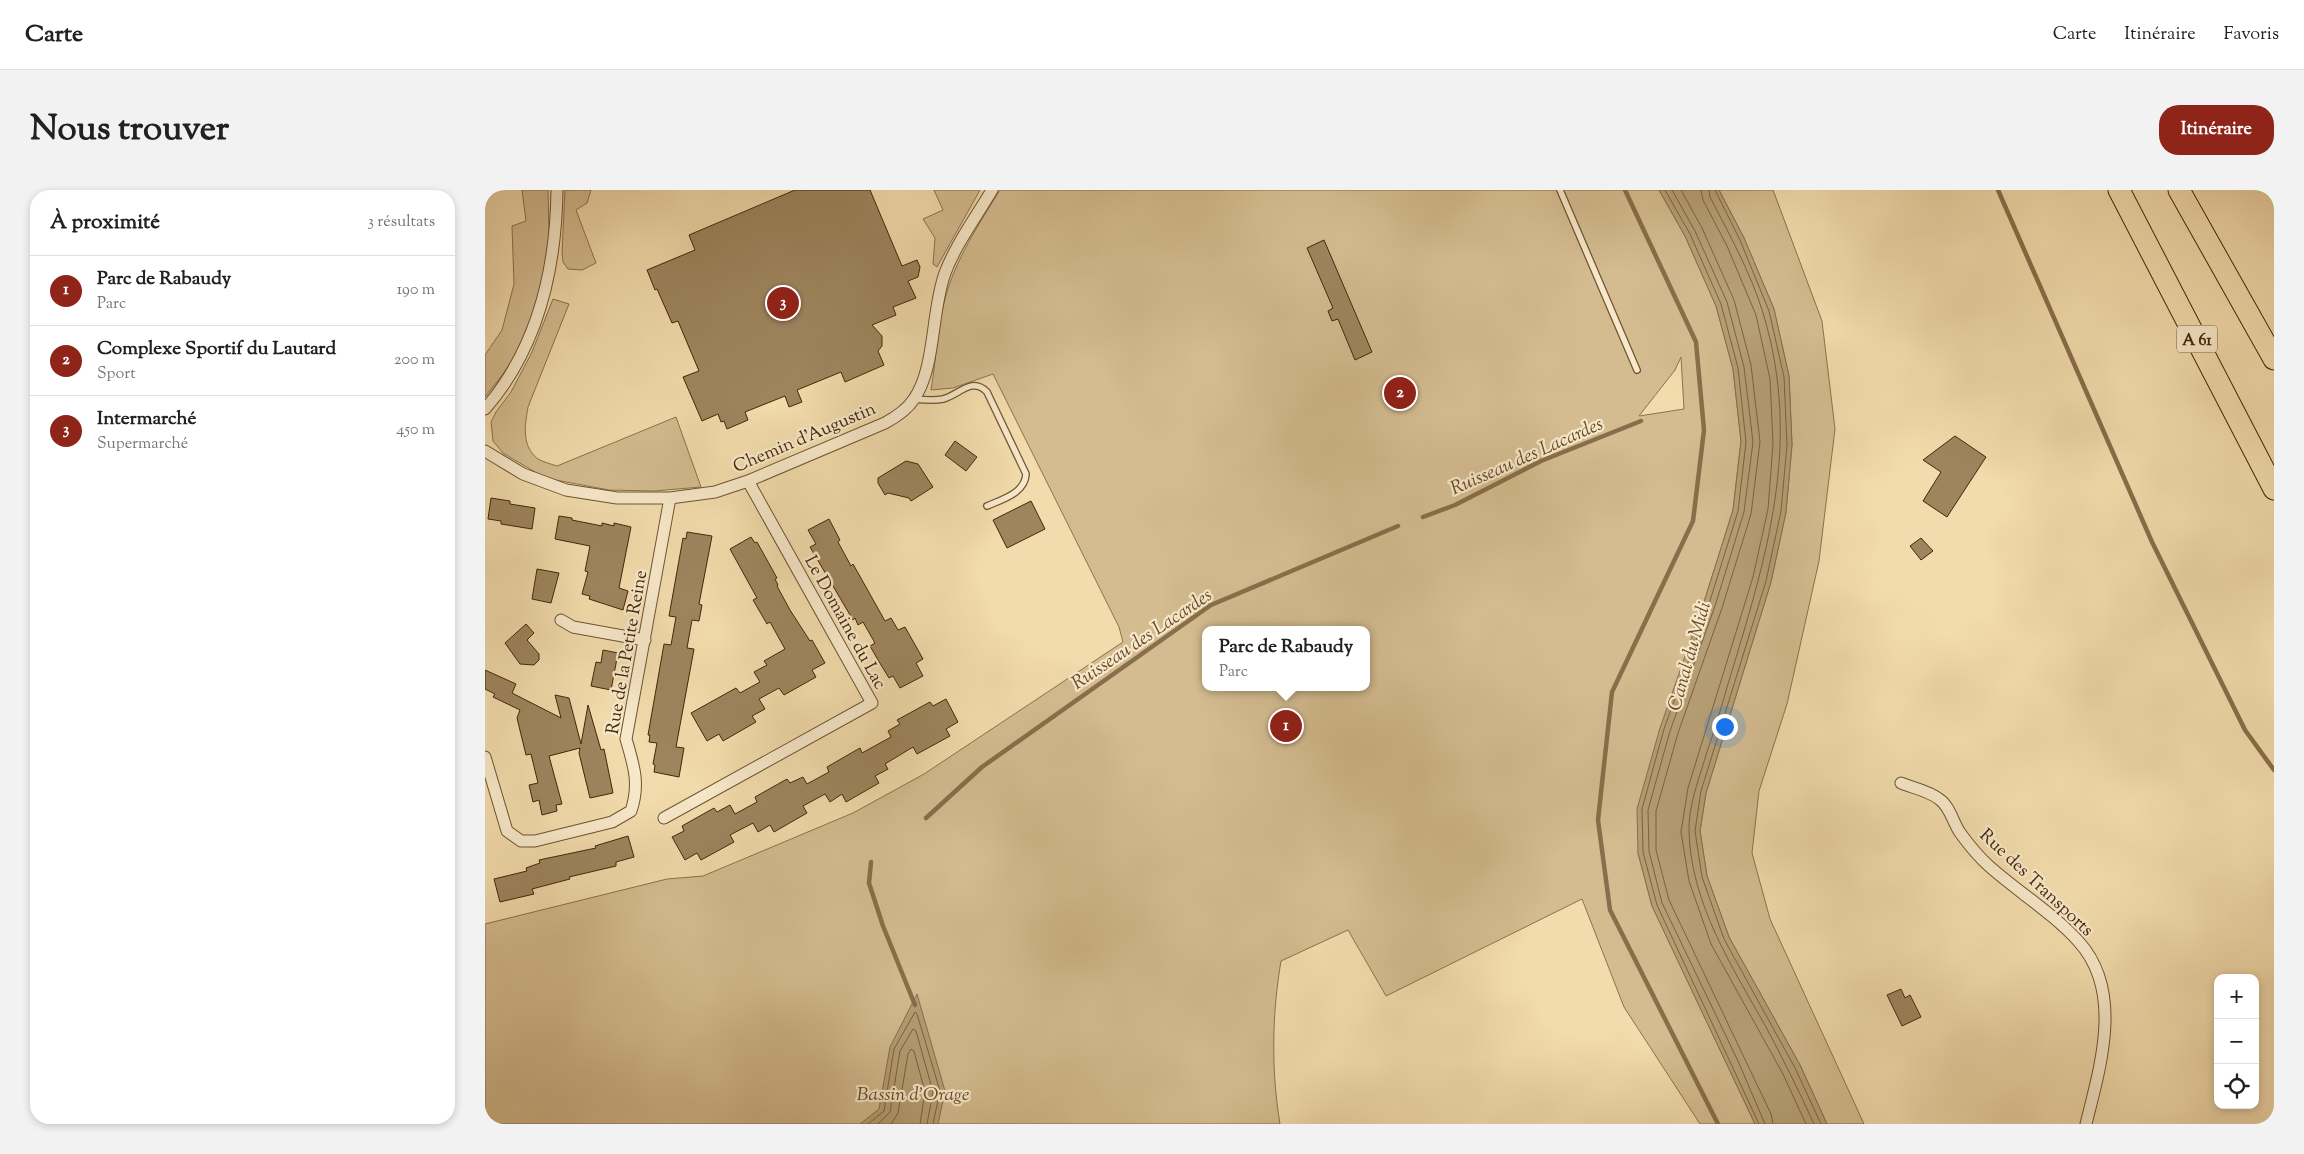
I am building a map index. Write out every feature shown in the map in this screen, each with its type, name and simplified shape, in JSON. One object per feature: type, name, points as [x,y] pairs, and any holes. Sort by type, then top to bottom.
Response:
[{"type":"highway","name":"A 61","points":[[2119,190],[2274,489]]},
{"type":"highway","points":[[2179,190],[2274,359]]},
{"type":"street","points":[[485,409],[510,374],[527,345],[538,318],[548,280],[553,248],[557,190]]},
{"type":"street","name":"Chemin d'Augustin","points":[[485,451],[523,474],[566,490],[617,498],[670,498],[715,492],[748,481],[885,423],[901,413],[914,399],[926,372],[936,305],[946,271],[991,190]]},
{"type":"street","name":"Le Domaine du Lac","points":[[664,818],[872,703],[748,481]]},
{"type":"street","name":"Rue de la Petite Reine","points":[[485,757],[507,831],[521,840],[544,838],[612,822],[631,811],[637,793],[633,765],[626,739],[670,498]]},
{"type":"street","points":[[561,620],[573,627],[645,640]]},
{"type":"street","name":"Rue des Transports","points":[[1901,783],[1940,799],[1948,809],[1961,834],[1988,864],[2079,942],[2093,964],[2102,988],[2105,1024],[2101,1063],[2086,1124]]},
{"type":"lane","points":[[1560,190],[1637,370]]},
{"type":"lane","points":[[914,399],[945,398],[973,385],[979,386],[987,392],[1026,474],[1026,481],[1020,489],[987,506]]},
{"type":"shaded area","points":[[522,190],[548,190],[548,249],[538,298],[520,345],[506,370],[485,397],[485,355],[502,330],[514,284],[512,226],[526,221]]},
{"type":"shaded area","points":[[565,190],[591,190],[587,203],[576,210],[596,263],[582,270],[568,269],[563,262]]},
{"type":"shaded area","points":[[934,190],[980,190],[937,267],[933,264],[935,238],[923,219],[943,210]]},
{"type":"shaded area","points":[[1000,190],[1659,190],[1685,236],[1716,306],[1733,369],[1741,441],[1733,510],[1704,602],[1638,853],[1652,906],[1755,1124],[1700,1124],[1624,1007],[1582,899],[1386,996],[1348,930],[1281,961],[1274,1022],[1275,1083],[1280,1124],[485,1124],[485,924],[667,879],[703,876],[853,813],[924,774],[1123,642],[1119,627],[993,374],[953,388],[931,390],[940,321],[945,299],[955,270],[968,243]],"holes":[[[1681,357],[1684,409],[1639,416],[1675,370]]]},
{"type":"shaded area","points":[[1719,190],[1773,190],[1822,321],[1835,429],[1819,561],[1787,704],[1759,791],[1752,853],[1770,919],[1864,1124],[1827,1124],[1800,1065],[1729,937],[1707,876],[1700,831],[1706,793],[1771,582],[1786,512],[1792,445],[1789,376],[1774,309],[1744,238]]},
{"type":"shaded area","points":[[553,299],[569,304],[528,407],[525,435],[533,454],[540,460],[557,466],[676,417],[701,487],[654,491],[609,490],[545,478],[503,453],[493,441],[491,422],[511,392],[532,352]]},
{"type":"water","name":"Canal du Midi","points":[[1659,190],[1719,190],[1744,238],[1774,309],[1789,376],[1792,444],[1786,512],[1771,582],[1706,793],[1700,831],[1707,876],[1729,937],[1800,1065],[1827,1124],[1755,1124],[1652,906],[1638,853],[1637,809],[1660,728],[1704,602],[1733,510],[1741,441],[1733,369],[1716,306],[1685,236]]},
{"type":"water","name":"Bassin d'Orage","points":[[917,994],[945,1091],[938,1124],[860,1124],[879,1109],[890,1047]]},
{"type":"building","points":[[795,190],[870,190],[902,266],[917,260],[920,267],[918,277],[908,281],[916,298],[893,307],[896,315],[872,325],[882,336],[882,346],[878,351],[884,365],[845,382],[841,372],[797,390],[802,402],[789,407],[785,396],[745,412],[748,420],[727,429],[724,421],[721,422],[718,414],[702,421],[683,377],[699,371],[678,321],[672,323],[647,270],[695,250],[689,235]]},
{"type":"building","points":[[1324,240],[1372,352],[1355,360],[1338,319],[1332,321],[1328,311],[1333,308],[1307,248]]},
{"type":"building","points":[[1955,436],[1986,457],[1947,517],[1923,501],[1941,472],[1923,460]]},
{"type":"building","points":[[955,441],[977,457],[966,471],[945,455]]},
{"type":"building","points":[[906,461],[918,464],[933,487],[911,501],[909,498],[888,493],[885,495],[878,483],[878,478]]},
{"type":"building","points":[[491,498],[510,501],[510,504],[535,508],[532,529],[501,524],[501,521],[488,519]]},
{"type":"building","points":[[1031,501],[1045,529],[1007,548],[993,520]]},
{"type":"building","points":[[559,516],[602,526],[602,523],[614,526],[614,523],[631,527],[619,588],[628,591],[623,610],[589,599],[590,596],[582,594],[588,572],[585,571],[590,546],[555,539]]},
{"type":"building","points":[[829,519],[840,540],[838,542],[851,566],[853,564],[885,621],[891,618],[898,630],[905,627],[923,659],[916,663],[923,676],[900,688],[893,676],[889,678],[870,646],[875,643],[863,622],[858,625],[855,618],[853,620],[810,547],[816,544],[808,530]]},
{"type":"building","points":[[687,532],[712,536],[699,604],[702,605],[699,621],[692,620],[687,648],[694,649],[676,747],[684,748],[679,777],[654,772],[655,765],[653,764],[657,743],[649,742],[650,735],[648,735],[664,644],[671,645],[676,617],[669,616],[683,538],[686,539]]},
{"type":"building","points":[[751,537],[755,543],[757,542],[777,578],[775,579],[777,586],[790,610],[810,641],[812,640],[825,663],[812,670],[816,677],[784,695],[779,688],[759,699],[765,709],[752,716],[756,722],[723,741],[719,734],[707,741],[691,713],[736,688],[740,693],[760,682],[754,672],[767,665],[764,661],[785,649],[770,622],[767,624],[753,600],[757,598],[730,549]]},
{"type":"building","points":[[1921,538],[1933,551],[1921,560],[1910,546]]},
{"type":"building","points":[[537,569],[559,573],[551,603],[532,599]]},
{"type":"building","points":[[526,624],[534,633],[527,640],[539,654],[539,660],[534,665],[520,664],[505,643]]},
{"type":"building","points":[[603,650],[618,653],[611,690],[591,686],[596,662],[601,663]]},
{"type":"building","points":[[485,670],[516,684],[512,693],[561,718],[555,695],[569,698],[581,744],[588,705],[601,750],[604,749],[613,793],[590,798],[579,753],[580,748],[549,756],[562,804],[556,805],[557,811],[542,815],[539,800],[533,802],[529,785],[538,783],[531,754],[526,755],[517,718],[520,710],[493,697],[495,694],[485,689]]},
{"type":"building","points":[[946,699],[958,722],[946,729],[950,736],[917,754],[913,747],[885,764],[888,769],[875,776],[879,783],[846,802],[842,794],[830,802],[825,794],[803,806],[807,813],[774,832],[770,825],[758,832],[753,823],[730,835],[734,842],[701,860],[697,853],[685,860],[672,837],[684,831],[682,826],[714,808],[717,812],[730,805],[735,814],[757,802],[755,797],[787,779],[790,783],[803,777],[807,784],[829,772],[827,767],[860,748],[862,753],[891,737],[888,731],[900,724],[897,720],[930,702],[933,706]]},
{"type":"building","points":[[628,836],[634,857],[616,862],[616,866],[569,877],[570,879],[532,889],[534,894],[500,902],[494,879],[527,871],[526,868],[540,863],[539,860],[596,848],[595,846]]},
{"type":"building","points":[[1901,989],[1905,998],[1910,995],[1921,1017],[1902,1026],[1887,995]]},
{"type":"waterway","points":[[1625,190],[1696,342],[1704,430],[1693,521],[1612,692],[1598,820],[1610,910],[1718,1124]]},
{"type":"waterway","points":[[1998,190],[2152,542],[2245,730],[2274,770]]},
{"type":"waterway","name":"Ruisseau des Lacardes","points":[[1423,517],[1455,505],[1541,461],[1641,421]]},
{"type":"waterway","name":"Ruisseau des Lacardes","points":[[926,818],[982,767],[1211,605],[1398,526]]},
{"type":"waterway","name":"Ruisseau des Lacardes","points":[[871,862],[869,883],[883,926],[915,1005]]},
{"type":"place","name":"Intermarché","points":[[783,303]]},
{"type":"place","name":"Complexe Sportif du Lautard","points":[[1400,393]]},
{"type":"place","name":"Parc de Rabaudy","points":[[1286,726]]}]
